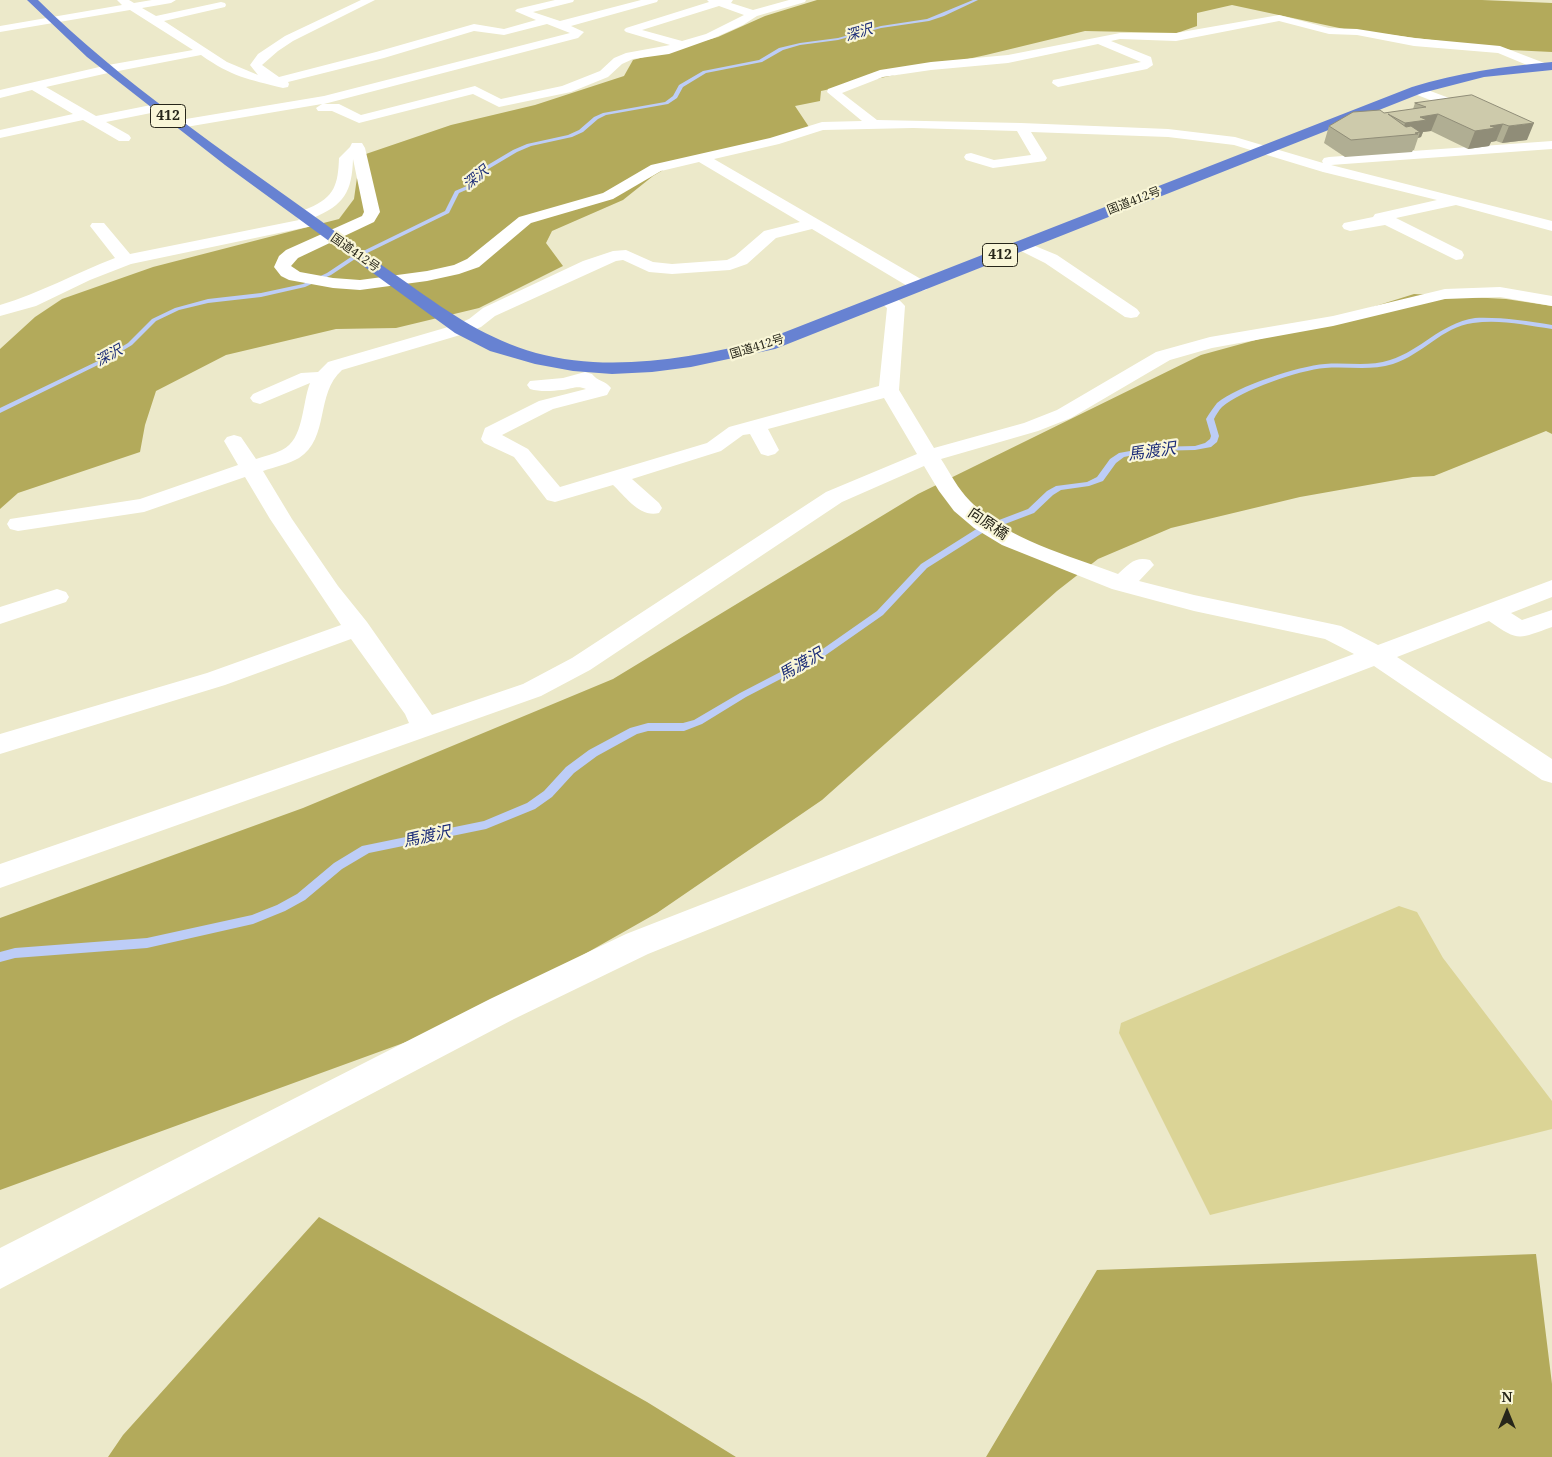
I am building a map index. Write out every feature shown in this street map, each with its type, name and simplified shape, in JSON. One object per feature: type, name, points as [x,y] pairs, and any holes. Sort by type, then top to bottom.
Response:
[{"type":"highway","name":"国道412号","points":[[32,0],[52,21],[156,108],[444,317],[480,340],[509,351],[583,367],[590,374],[722,357],[768,345],[1417,90],[1459,77],[1487,72],[1549,67]]},
{"type":"street","points":[[122,0],[174,31],[231,71],[263,81],[277,81],[380,55],[474,26],[504,32],[546,21]]},
{"type":"street","points":[[143,13],[171,0]]},
{"type":"street","points":[[370,0],[284,42],[264,54],[256,65],[260,71],[350,125],[357,140],[372,212],[368,219],[292,254],[285,260],[282,267],[287,272],[333,283],[360,285],[459,269],[473,263],[525,220],[608,196],[656,168],[774,140],[822,126],[1004,113]]},
{"type":"street","points":[[180,124],[317,105],[574,36],[578,32],[521,11],[569,0]]},
{"type":"street","points":[[560,25],[653,0]]},
{"type":"street","points":[[358,119],[474,90],[499,103],[566,89],[604,74],[618,62],[630,56],[665,51],[739,24],[753,14],[801,0]]},
{"type":"street","points":[[143,13],[203,1]]},
{"type":"street","points":[[681,44],[630,30],[720,1],[753,14]]},
{"type":"street","points":[[337,3],[354,8]]},
{"type":"street","points":[[0,29],[52,21],[222,4]]},
{"type":"street","points":[[677,16],[693,20]]},
{"type":"street","points":[[870,124],[870,120],[832,92],[880,74],[931,66],[1008,59],[1120,36],[1176,37],[1279,18],[1329,31],[1357,32],[1414,42],[1500,50],[1549,67]]},
{"type":"street","points":[[174,31],[194,27]]},
{"type":"street","points":[[447,35],[469,41]]},
{"type":"street","points":[[1099,40],[1147,60],[1162,58]]},
{"type":"street","points":[[0,94],[108,69],[204,51]]},
{"type":"street","points":[[502,54],[524,63]]},
{"type":"street","points":[[1058,83],[1088,74],[1147,65],[1147,60]]},
{"type":"street","points":[[34,86],[124,138]]},
{"type":"street","points":[[1417,90],[1487,117]]},
{"type":"street","points":[[317,105],[334,107],[358,119],[372,132]]},
{"type":"street","points":[[0,134],[156,108]]},
{"type":"street","points":[[947,118],[1021,127],[1202,136],[1235,141],[1305,163],[1457,200],[1552,226]]},
{"type":"street","points":[[1021,127],[1040,158]]},
{"type":"street","points":[[1524,132],[1552,145]]},
{"type":"street","points":[[1305,163],[1552,145]]},
{"type":"street","points":[[0,311],[30,302],[84,276],[126,260],[307,219],[332,204],[337,198],[342,188],[346,170],[346,158],[358,148]]},
{"type":"street","points":[[971,157],[993,164],[1058,155]]},
{"type":"street","points":[[700,157],[920,286]]},
{"type":"street","points":[[1350,226],[1378,215],[1457,200]]},
{"type":"street","points":[[1378,215],[1429,246],[1456,255]]},
{"type":"street","points":[[18,524],[144,505],[291,454],[302,444],[310,426],[315,397],[322,378],[326,372],[335,366],[461,328],[526,294],[613,256],[626,255],[649,267],[672,269],[730,265],[741,260],[756,249],[770,234],[813,224]]},
{"type":"street","points":[[101,230],[126,260]]},
{"type":"street","points":[[1023,246],[1051,259],[1131,313]]},
{"type":"street","points":[[0,876],[532,690],[556,679],[834,497],[929,456],[1056,418],[1163,356],[1210,343],[1333,321],[1445,294],[1500,292],[1552,301]]},
{"type":"street","points":[[537,385],[564,384],[590,374],[601,388],[600,391],[546,405],[492,432],[491,438],[521,454],[555,495],[714,447],[736,431],[889,390],[896,306],[886,300]]},
{"type":"street","points":[[260,398],[308,377],[322,378]]},
{"type":"street","name":"向原橋","points":[[889,390],[950,491],[962,506],[982,524],[1032,550],[1121,584],[1194,603],[1332,632],[1376,655],[1552,774]]},
{"type":"street","points":[[756,425],[768,450]]},
{"type":"street","points":[[234,441],[324,583],[416,711],[424,727]]},
{"type":"street","points":[[616,476],[651,508]]},
{"type":"street","points":[[1121,584],[1142,565]]},
{"type":"street","points":[[0,1269],[502,1008],[637,944],[1162,736],[1552,588]]},
{"type":"street","points":[[0,616],[57,597]]},
{"type":"street","points":[[1491,611],[1519,630],[1552,618]]},
{"type":"street","points":[[0,744],[216,679],[358,628]]},
{"type":"shaded area","points":[[817,0],[1482,0],[1552,3],[1552,52],[1511,50],[1344,29],[1232,5],[1197,13],[1197,26],[1177,33],[1085,31],[821,91],[820,101],[795,106],[811,130],[682,159],[653,176],[623,200],[552,231],[546,243],[563,266],[479,308],[396,328],[336,329],[226,355],[156,391],[145,425],[140,452],[18,493],[0,509],[0,349],[35,317],[62,299],[153,267],[339,219],[354,199],[360,156],[451,125],[535,105],[624,76],[633,60],[718,37],[765,16]]},
{"type":"shaded area","points":[[1414,294],[1506,299],[1552,306],[1552,434],[1546,431],[1434,476],[1413,477],[1300,497],[1171,528],[1098,559],[1057,591],[822,800],[657,913],[472,1018],[0,1190],[0,918],[303,808],[613,679],[918,494],[1201,355],[1347,315]]},
{"type":"shaded area","points":[[1399,906],[1417,912],[1443,958],[1552,1101],[1552,1129],[1210,1215],[1119,1033],[1121,1023]]},
{"type":"shaded area","points":[[319,1217],[647,1402],[736,1457],[108,1457],[123,1435]]},
{"type":"shaded area","points":[[1536,1254],[1552,1384],[1552,1457],[986,1457],[1097,1270]]},
{"type":"building","points":[[1472,95],[1534,123],[1509,126],[1503,124],[1490,126],[1496,128],[1475,131],[1438,114],[1420,117],[1427,120],[1405,123],[1388,114],[1406,127],[1411,126],[1420,132],[1415,133],[1418,134],[1351,140],[1329,126],[1353,112],[1380,110],[1384,113],[1426,107],[1415,103]]},
{"type":"waterway","name":"深沢","points":[[0,411],[102,361],[130,344],[154,320],[177,309],[208,301],[261,295],[305,285],[329,274],[353,258],[447,212],[457,192],[471,186],[483,170],[529,145],[570,136],[581,131],[596,118],[605,114],[666,103],[675,97],[681,86],[705,72],[760,61],[781,49],[800,44],[838,39],[881,27],[928,20],[976,0]]},
{"type":"waterway","name":"馬渡沢","points":[[0,957],[15,953],[147,943],[253,919],[281,908],[301,897],[338,866],[366,849],[486,825],[531,806],[548,794],[570,770],[593,753],[634,731],[648,727],[684,727],[698,722],[743,695],[820,655],[880,613],[924,566],[981,530],[1031,511],[1050,493],[1059,488],[1089,484],[1100,479],[1113,461],[1122,455],[1152,449],[1195,448],[1208,445],[1214,440],[1215,436],[1210,419],[1215,411],[1221,404],[1242,392],[1286,375],[1313,368],[1324,366],[1373,366],[1399,360],[1445,330],[1465,322],[1497,320],[1552,327]]}]
